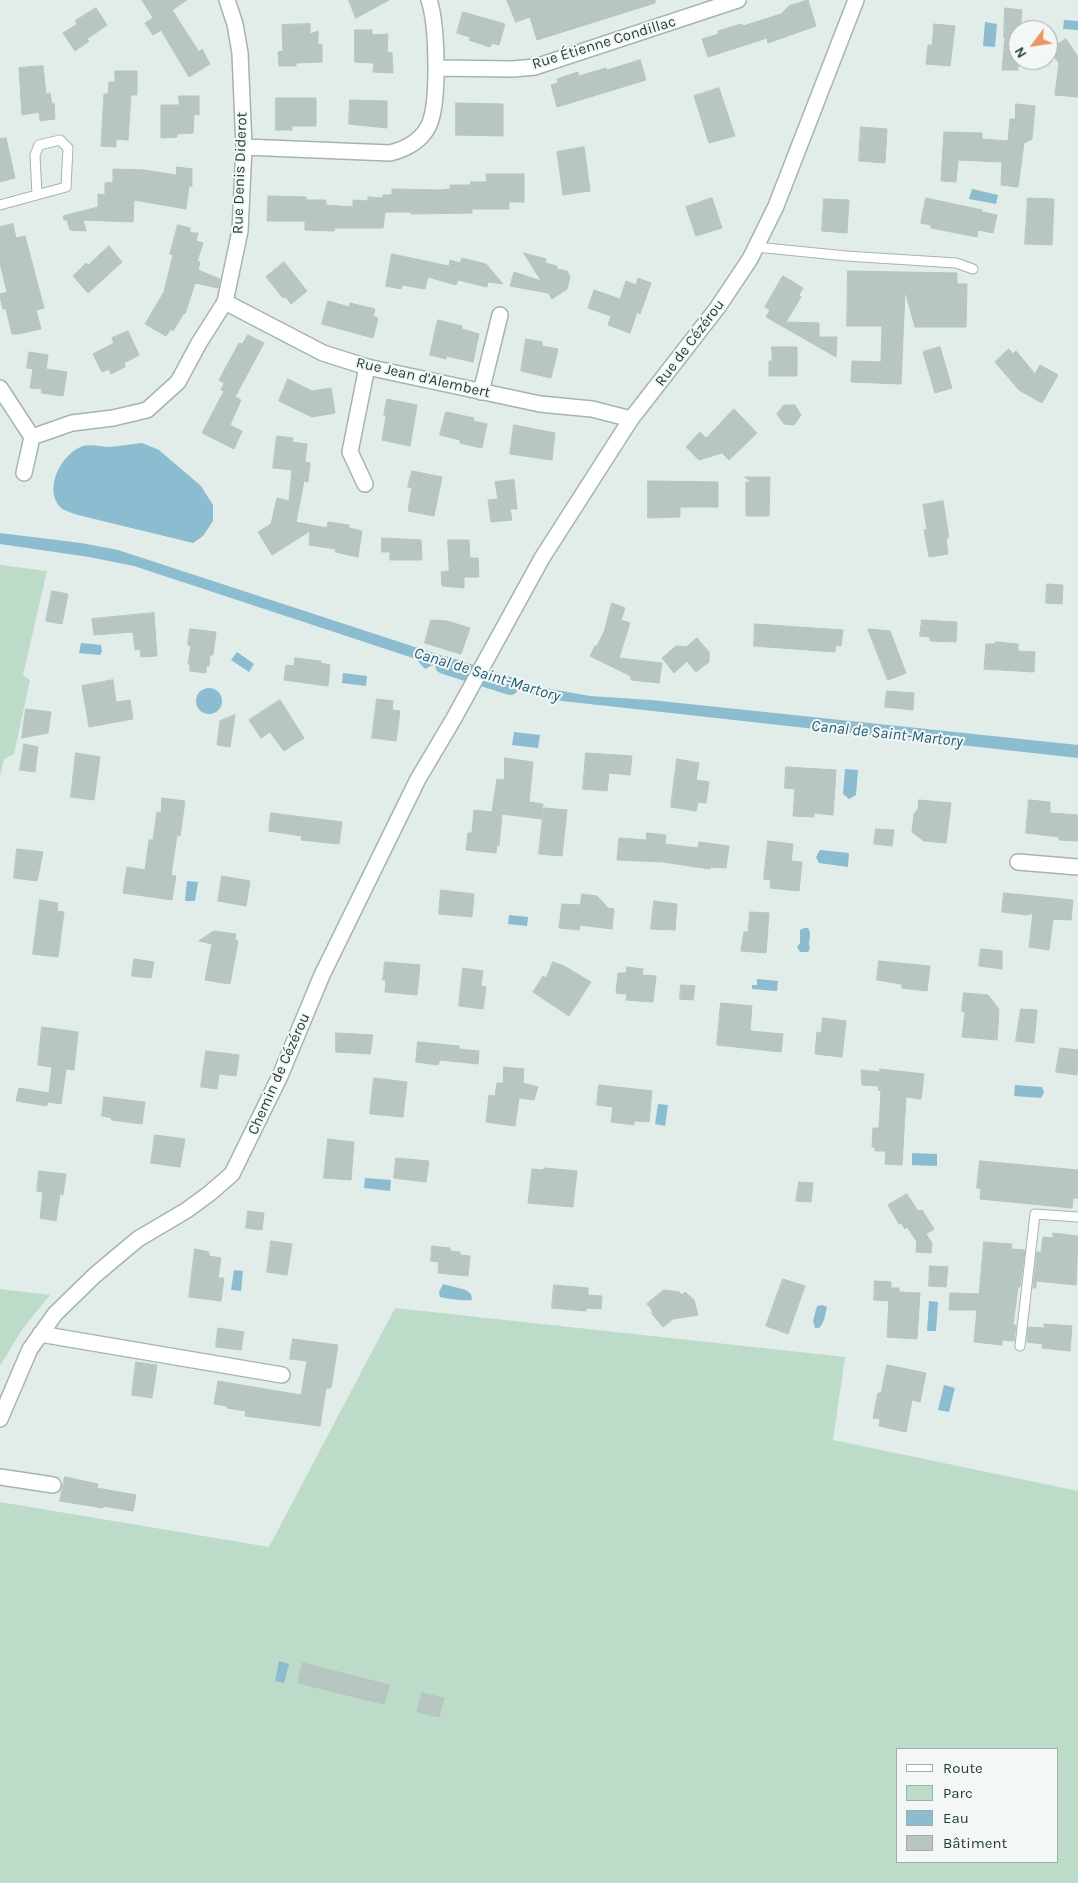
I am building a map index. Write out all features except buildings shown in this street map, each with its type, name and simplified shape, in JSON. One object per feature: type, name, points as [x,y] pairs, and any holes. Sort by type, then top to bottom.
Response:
[{"type":"street","name":"Rue Denis Diderot","points":[[32,437],[72,423],[113,418],[147,410],[178,382],[199,343],[225,302],[240,230],[244,147],[240,53],[235,24],[227,0]]},
{"type":"street","points":[[244,147],[390,153],[403,150],[422,136],[428,126],[432,112],[436,68],[434,29],[429,0]]},
{"type":"street","name":"Rue Étienne Condillac","points":[[436,68],[513,69],[535,66],[738,0]]},
{"type":"street","name":"Rue de Cézérou","points":[[482,666],[542,558],[631,419],[718,307],[750,259],[776,206],[856,0]]},
{"type":"street","name":"Rue Jean d'Alembert","points":[[225,302],[323,352],[366,367],[540,404],[592,409],[631,419]]},
{"type":"street","points":[[481,392],[500,315]]},
{"type":"street","points":[[365,484],[350,452],[366,367]]},
{"type":"street","points":[[0,388],[32,437],[24,473]]},
{"type":"street","name":"Chemin de Cézérou","points":[[0,1419],[30,1349],[55,1314],[95,1275],[138,1239],[187,1210],[232,1174],[280,1076],[322,975],[409,798],[482,666]]},
{"type":"street","points":[[1018,862],[1078,867]]},
{"type":"street","points":[[40,1334],[282,1375]]},
{"type":"street","points":[[0,1477],[53,1485]]},
{"type":"lane","points":[[0,204],[37,195],[66,187],[68,148],[60,140],[38,146],[34,155],[37,195]]},
{"type":"lane","points":[[756,247],[846,256],[956,263],[973,270]]},
{"type":"lane","points":[[1020,1346],[1035,1214],[1078,1217]]},
{"type":"green space","points":[[0,565],[47,571],[23,675],[30,680],[14,754],[4,759],[0,776]]},
{"type":"green space","points":[[0,1289],[50,1295],[23,1328],[0,1366]]},
{"type":"green space","points":[[395,1308],[845,1357],[833,1440],[1078,1491],[1078,1883],[0,1883],[0,1502],[269,1547]]},
{"type":"water","points":[[1064,20],[1078,21],[1078,30],[1063,29]]},
{"type":"water","points":[[985,22],[997,24],[995,47],[983,46]]},
{"type":"water","points":[[972,189],[998,195],[996,204],[969,199]]},
{"type":"water","points":[[142,443],[159,450],[201,486],[213,505],[213,521],[203,536],[193,543],[78,515],[60,507],[55,499],[53,490],[57,472],[62,463],[75,450],[86,445],[110,447]]},
{"type":"water","points":[[0,533],[81,543],[118,550],[470,665],[463,677],[433,665],[425,669],[416,659],[134,566],[89,557],[0,544]]},
{"type":"water","points":[[81,643],[101,645],[102,651],[100,655],[79,653]]},
{"type":"water","points":[[237,652],[254,664],[249,672],[231,660]]},
{"type":"water","points":[[343,673],[367,676],[366,686],[342,683]]},
{"type":"water","points":[[497,674],[545,688],[590,696],[651,700],[1078,745],[1078,758],[562,701],[487,682],[491,675]]},
{"type":"water","points":[[209,688],[218,692],[222,701],[218,710],[209,714],[200,710],[196,701],[200,692]]},
{"type":"water","points":[[514,732],[540,735],[538,748],[512,745]]},
{"type":"water","points":[[845,769],[858,770],[856,795],[849,799],[843,794]]},
{"type":"water","points":[[820,850],[849,853],[848,867],[819,863],[816,857]]},
{"type":"water","points":[[187,881],[198,882],[195,901],[185,901]]},
{"type":"water","points":[[509,915],[528,917],[527,926],[508,924]]},
{"type":"water","points":[[808,928],[809,931],[810,948],[808,952],[800,952],[797,947],[800,943],[800,930]]},
{"type":"water","points":[[757,979],[778,981],[777,991],[752,989],[752,985],[757,985]]},
{"type":"water","points":[[1015,1085],[1042,1087],[1044,1092],[1041,1098],[1014,1096]]},
{"type":"water","points":[[658,1104],[668,1105],[665,1126],[655,1124]]},
{"type":"water","points":[[912,1153],[937,1154],[937,1166],[912,1165]]},
{"type":"water","points":[[365,1178],[391,1180],[390,1191],[364,1188]]},
{"type":"water","points":[[234,1270],[243,1271],[241,1291],[231,1290]]},
{"type":"water","points":[[443,1284],[466,1290],[471,1294],[472,1300],[440,1297],[439,1292]]},
{"type":"water","points":[[929,1301],[938,1302],[936,1331],[927,1331]]},
{"type":"water","points":[[817,1306],[827,1307],[824,1318],[819,1328],[815,1328],[813,1321]]},
{"type":"water","points":[[944,1385],[955,1388],[949,1412],[938,1410]]},
{"type":"water","points":[[279,1661],[289,1664],[284,1683],[275,1681]]},
{"type":"waterway","name":"Canal de Saint-Martory","points":[[444,665],[510,686]]}]
